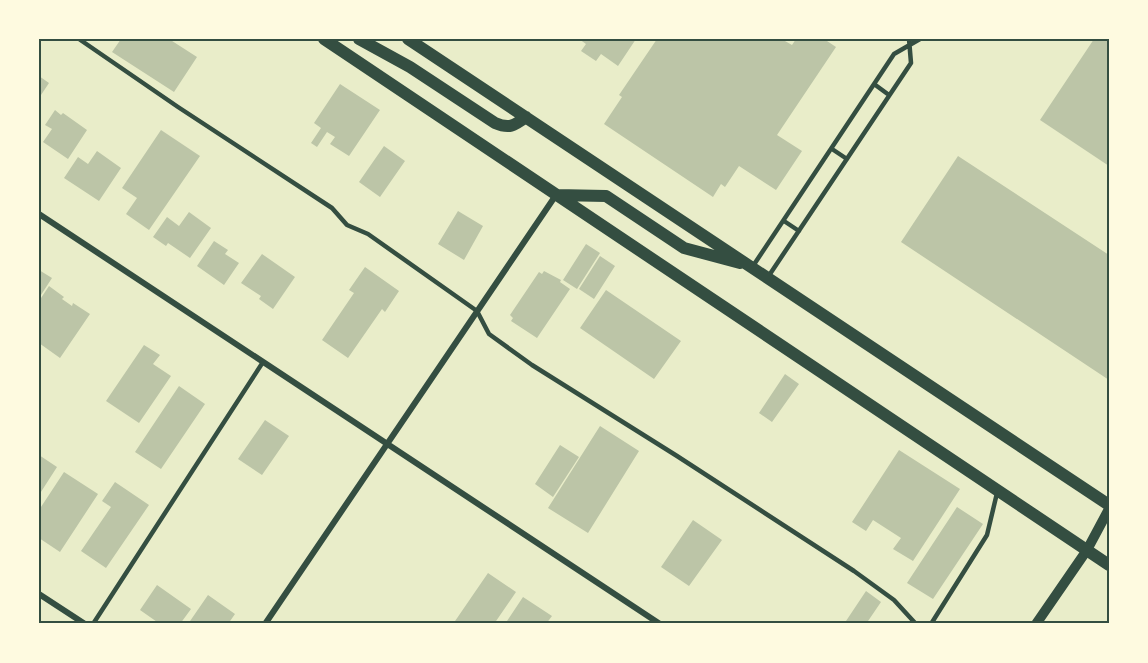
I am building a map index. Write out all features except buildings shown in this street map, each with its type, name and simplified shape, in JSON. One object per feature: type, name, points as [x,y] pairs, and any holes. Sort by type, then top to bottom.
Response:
[{"type":"main road","points":[[324,39],[1109,565]]},
{"type":"main road","points":[[359,39],[410,67],[495,123],[508,128],[526,117]]},
{"type":"main road","points":[[408,39],[753,266],[1109,507]]},
{"type":"main road","points":[[556,195],[606,196],[684,248],[753,266]]},
{"type":"street","points":[[265,624],[556,195]]},
{"type":"street","points":[[39,214],[660,624]]},
{"type":"street","points":[[1036,624],[1087,550],[1109,507]]},
{"type":"street","points":[[39,594],[85,624]]},
{"type":"lane","points":[[79,39],[333,208],[347,225],[377,240],[477,311],[489,334],[564,387],[677,456],[854,571],[894,600],[916,624]]},
{"type":"lane","points":[[768,277],[910,63],[909,39]]},
{"type":"lane","points":[[753,266],[894,54],[920,39]]},
{"type":"lane","points":[[874,84],[889,95]]},
{"type":"lane","points":[[832,149],[847,159]]},
{"type":"lane","points":[[784,221],[799,231]]},
{"type":"lane","points":[[93,624],[263,362]]},
{"type":"lane","points":[[931,624],[987,535],[998,490]]}]
